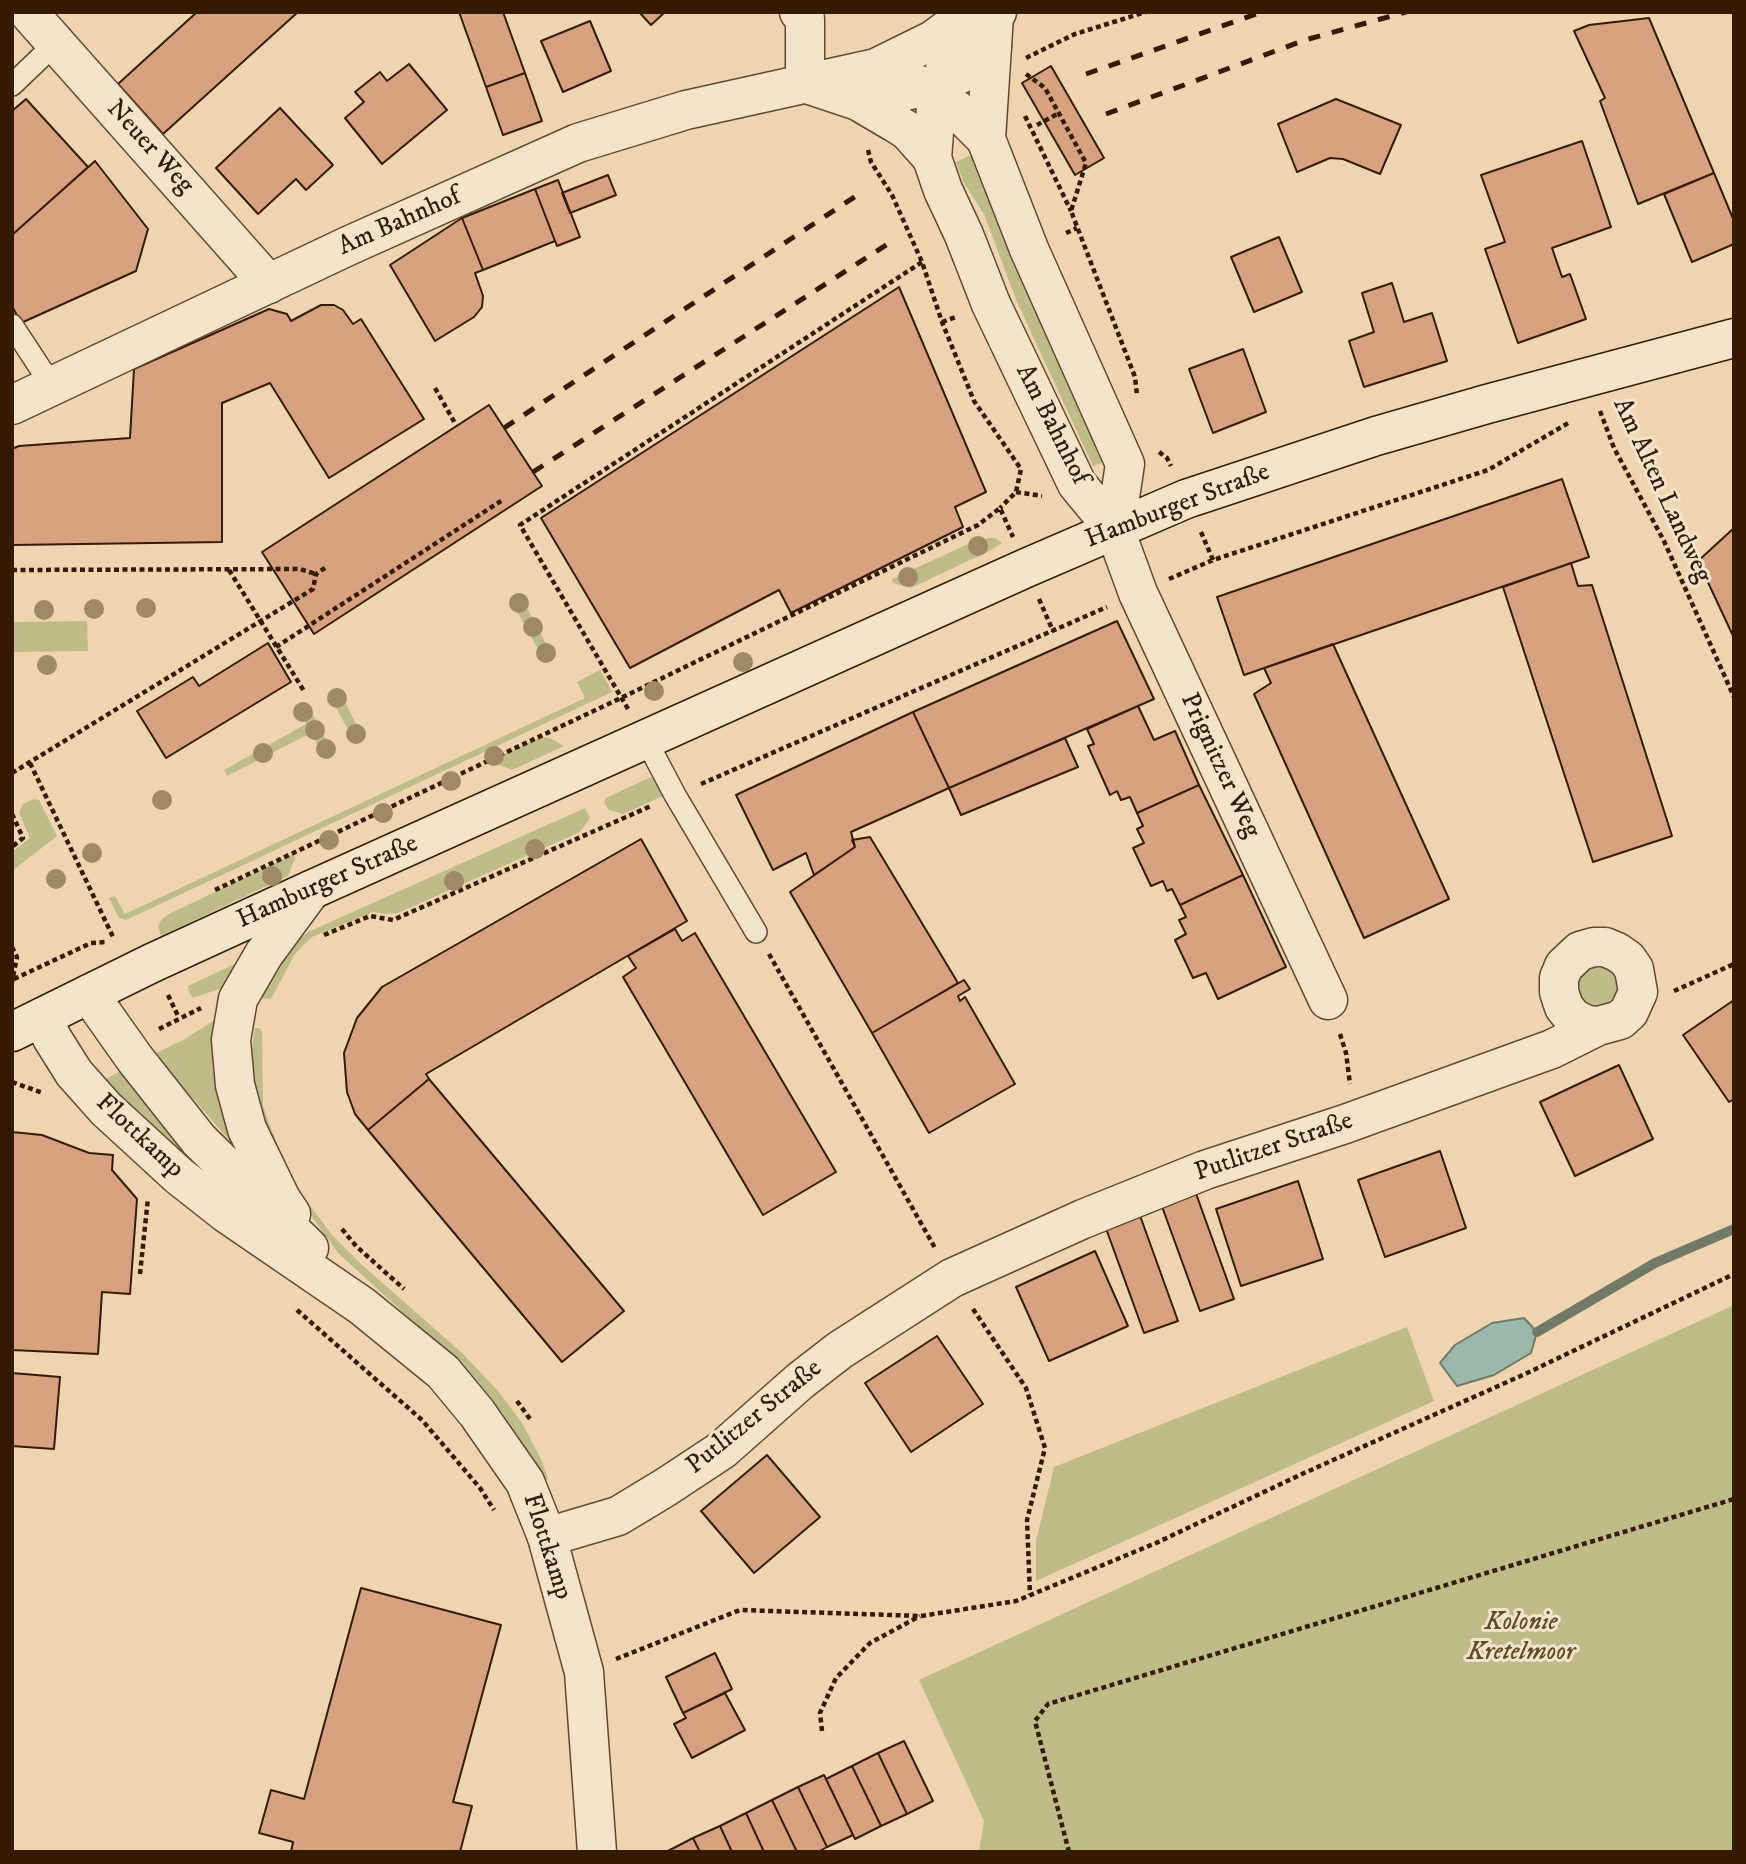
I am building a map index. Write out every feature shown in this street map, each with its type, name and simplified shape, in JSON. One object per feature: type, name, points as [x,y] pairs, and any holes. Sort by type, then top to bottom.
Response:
[{"type":"street","name":"Neuer Weg","points":[[28,12],[269,284]]},
{"type":"street","points":[[799,12],[805,19],[804,84]]},
{"type":"street","name":"Am Bahnhof","points":[[12,405],[348,246],[578,143],[686,110],[876,68],[933,40],[964,17],[994,29]]},
{"type":"street","name":"Am Bahnhof","points":[[994,29],[969,34],[956,50],[934,88],[932,158],[991,304],[1077,484],[1115,530]]},
{"type":"street","name":"Am Bahnhof","points":[[986,139],[994,29]]},
{"type":"street","name":"Am Bahnhof","points":[[876,68],[934,88],[986,139],[1029,249],[1125,464],[1115,530]]},
{"type":"street","name":"Am Bahnhof","points":[[804,84],[866,106],[908,131],[932,158]]},
{"type":"street","name":"Am Bahnhof","points":[[866,106],[934,88]]},
{"type":"street","name":"Hamburger Straße","points":[[28,1025],[311,890],[1026,568],[1186,499],[1450,414],[1734,338]]},
{"type":"street","name":"Prignitzer Weg","points":[[1115,530],[1138,593],[1328,1000]]},
{"type":"street","points":[[311,890],[264,954],[238,999],[230,1041],[235,1085],[247,1129],[281,1199],[321,1259]]},
{"type":"street","name":"Flottkamp","points":[[89,994],[135,1059],[199,1140],[321,1259],[362,1306]]},
{"type":"street","name":"Putlitzer Straße","points":[[547,1537],[618,1516],[666,1487],[722,1450],[800,1381],[840,1350],[952,1278],[1083,1219],[1205,1170],[1345,1124],[1552,1049],[1614,1019]]},
{"type":"street","name":"Flottkamp","points":[[28,1025],[52,1038],[74,1073],[106,1109],[170,1167],[226,1213],[362,1306],[443,1372],[525,1482],[547,1537],[584,1672],[597,1852]]},
{"type":"lane","points":[[12,85],[56,43]]},
{"type":"lane","points":[[12,325],[52,386]]},
{"type":"lane","points":[[646,740],[675,795],[756,932]]},
{"type":"path","points":[[994,29],[1013,64],[1075,34],[1146,12]]},
{"type":"path","points":[[1045,88],[1086,163],[1071,211]]},
{"type":"path","points":[[1019,105],[1071,211],[1135,377],[1138,404]]},
{"type":"path","points":[[210,892],[621,698],[978,525],[1016,492],[1021,469],[974,401],[942,322],[922,262],[892,195],[871,162],[867,146],[866,106]]},
{"type":"path","points":[[1037,125],[1059,113]]},
{"type":"path","points":[[1066,233],[1077,228]]},
{"type":"path","points":[[646,740],[520,525],[922,262]]},
{"type":"path","points":[[942,322],[957,317]]},
{"type":"path","points":[[435,388],[456,425]]},
{"type":"path","name":"Am Alten Landweg","points":[[1590,410],[1598,405],[1614,449],[1664,541],[1734,696]]},
{"type":"path","points":[[323,936],[370,916],[393,920],[1213,560],[1488,470],[1572,421]]},
{"type":"path","points":[[1149,445],[1167,458],[1213,560]]},
{"type":"path","points":[[276,647],[504,499]]},
{"type":"path","points":[[1000,508],[1053,631]]},
{"type":"path","points":[[12,773],[313,589],[316,574],[328,566]]},
{"type":"path","points":[[228,569],[304,691]]},
{"type":"path","points":[[12,570],[300,569],[316,574]]},
{"type":"path","points":[[13,980],[91,943],[103,944],[114,939],[30,762]]},
{"type":"path","points":[[12,814],[23,838],[12,847]]},
{"type":"path","points":[[756,932],[952,1278],[1026,1388],[1045,1448],[1027,1520],[1030,1595]]},
{"type":"path","points":[[12,947],[17,957],[13,980]]},
{"type":"path","points":[[1614,1019],[1734,964]]},
{"type":"path","points":[[1328,1000],[1346,1053],[1350,1090],[1345,1124]]},
{"type":"path","points":[[12,1082],[45,1094]]},
{"type":"path","points":[[140,1274],[149,1194]]},
{"type":"path","points":[[334,1219],[356,1246],[412,1296]]},
{"type":"path","points":[[584,1672],[740,1610],[921,1616],[1016,1601],[1156,1543],[1525,1374],[1734,1274]]},
{"type":"path","points":[[287,1301],[422,1420],[480,1488],[500,1519],[547,1537]]},
{"type":"path","points":[[517,1401],[531,1421]]},
{"type":"path","points":[[1069,1852],[1035,1721],[1048,1704],[1734,1499]]},
{"type":"path","points":[[822,1731],[820,1713],[836,1678],[870,1643],[921,1616]]},
{"type":"green space","points":[[973,154],[1026,289],[1074,392],[1110,460],[1093,466],[1017,302],[984,214],[964,183],[956,162]]},
{"type":"green space","points":[[995,538],[1002,543],[911,588],[893,583],[892,579],[979,539]]},
{"type":"green space","points":[[522,599],[551,653],[543,658],[513,604]]},
{"type":"green space","points":[[87,621],[88,651],[12,652],[12,622]]},
{"type":"green space","points":[[600,670],[612,692],[126,920],[119,918],[109,898],[115,896],[125,914],[585,698],[577,682]]},
{"type":"green space","points":[[339,690],[363,738],[355,742],[329,695]]},
{"type":"green space","points":[[308,705],[333,752],[324,757],[311,733],[227,776],[224,770],[306,724],[299,710]]},
{"type":"green space","points":[[541,737],[550,738],[564,746],[512,770],[495,763],[493,759]]},
{"type":"green space","points":[[651,777],[662,782],[667,794],[623,814],[609,810],[604,802],[606,798]]},
{"type":"green space","points":[[34,799],[39,800],[57,836],[12,871],[12,852],[30,838],[19,813],[23,804]]},
{"type":"green space","points":[[585,808],[590,818],[580,832],[398,913],[373,912],[312,937],[295,954],[271,999],[258,998],[291,947],[308,932]]},
{"type":"green space","points":[[294,854],[288,876],[161,936],[158,926],[169,914]]},
{"type":"green space","points":[[1580,951],[1638,981],[1587,1025],[1564,966]]},
{"type":"green space","points":[[239,962],[225,987],[193,998],[188,986]]},
{"type":"green space","points":[[219,1017],[238,1150],[154,1054],[185,1039]]},
{"type":"green space","points":[[255,1028],[260,1028],[262,1032],[263,1106],[286,1169],[332,1235],[461,1352],[498,1391],[522,1423],[548,1479],[543,1481],[520,1439],[471,1374],[339,1254],[293,1191],[259,1116],[250,1064]]},
{"type":"green space","points":[[123,1070],[208,1170],[201,1173],[103,1080]]},
{"type":"green space","name":"Kolonie Kretelmoor","points":[[1734,1305],[1734,1852],[979,1852],[984,1821],[919,1680]]},
{"type":"green space","points":[[1407,1327],[1434,1401],[1036,1581],[1036,1541],[1054,1467]]},
{"type":"shaded area","points":[[1524,1318],[1537,1332],[1531,1353],[1494,1375],[1457,1386],[1440,1363],[1455,1345],[1492,1323]]},
{"type":"building","points":[[197,12],[298,12],[163,134],[118,84]]},
{"type":"building","points":[[459,12],[503,12],[525,73],[486,87]]},
{"type":"building","points":[[639,12],[665,12],[651,25]]},
{"type":"building","points":[[1649,18],[1714,173],[1638,204],[1600,101],[1605,98],[1574,31],[1589,25]]},
{"type":"building","points":[[590,21],[611,71],[563,92],[541,41]]},
{"type":"building","points":[[409,64],[447,110],[382,164],[345,118],[364,102],[355,92],[380,72],[387,81]]},
{"type":"building","points":[[1051,66],[1104,158],[1075,175],[1022,83]]},
{"type":"building","points":[[525,73],[542,121],[503,135],[486,87]]},
{"type":"building","points":[[26,99],[88,167],[12,235],[12,111]]},
{"type":"building","points":[[1336,99],[1401,125],[1380,174],[1343,159],[1330,158],[1297,172],[1278,124]]},
{"type":"building","points":[[280,108],[333,165],[306,190],[296,179],[258,214],[216,168]]},
{"type":"building","points":[[1582,141],[1611,227],[1552,248],[1562,277],[1570,274],[1586,319],[1518,343],[1485,249],[1505,242],[1481,175]]},
{"type":"building","points":[[95,161],[148,229],[136,271],[21,323],[12,306],[12,235]]},
{"type":"building","points":[[1714,173],[1734,221],[1734,244],[1692,262],[1664,194]]},
{"type":"building","points":[[608,175],[616,195],[570,213],[562,193]]},
{"type":"building","points":[[558,180],[580,237],[557,246],[535,189]]},
{"type":"building","points":[[535,189],[555,241],[483,270],[462,218]]},
{"type":"building","points":[[462,218],[483,270],[475,273],[483,296],[482,307],[474,317],[435,341],[390,265]]},
{"type":"building","points":[[1279,237],[1302,292],[1254,312],[1231,257]]},
{"type":"building","points":[[1392,283],[1404,322],[1432,313],[1447,361],[1364,387],[1349,341],[1374,332],[1362,293]]},
{"type":"building","points":[[899,287],[986,492],[955,507],[963,527],[791,613],[779,590],[630,668],[541,518]]},
{"type":"building","points":[[321,305],[334,305],[343,310],[353,324],[361,319],[424,419],[329,478],[270,383],[222,403],[222,542],[12,545],[12,449],[19,446],[130,438],[134,369],[269,309],[287,314],[291,321]]},
{"type":"building","points":[[1243,349],[1266,412],[1213,433],[1189,369]]},
{"type":"building","points":[[489,405],[542,486],[314,634],[262,552]]},
{"type":"building","points":[[1562,479],[1589,557],[1244,675],[1217,597]]},
{"type":"building","points":[[1734,528],[1734,638],[1698,561]]},
{"type":"building","points":[[1571,563],[1578,586],[1592,585],[1672,836],[1593,862],[1503,587]]},
{"type":"building","points":[[1117,621],[1154,699],[949,788],[913,712]]},
{"type":"building","points":[[268,643],[291,682],[166,758],[137,711],[193,677],[199,686]]},
{"type":"building","points":[[1333,644],[1449,899],[1364,938],[1254,694],[1271,683],[1264,668]]},
{"type":"building","points":[[1138,706],[1154,740],[1175,731],[1199,785],[1137,813],[1130,797],[1121,800],[1117,791],[1110,795],[1088,746],[1094,744],[1087,729]]},
{"type":"building","points":[[913,712],[949,788],[851,832],[855,847],[814,875],[806,853],[773,870],[736,795]]},
{"type":"building","points":[[1065,738],[1078,767],[961,815],[949,788]]},
{"type":"building","points":[[1199,785],[1243,875],[1180,905],[1172,889],[1167,891],[1163,881],[1151,886],[1133,848],[1144,843],[1137,829],[1143,826],[1137,813]]},
{"type":"building","points":[[870,837],[958,983],[872,1033],[790,892],[855,847],[852,840]]},
{"type":"building","points":[[641,839],[687,921],[426,1074],[429,1079],[368,1130],[355,1114],[347,1092],[344,1053],[357,1018],[382,987]]},
{"type":"building","points":[[1243,875],[1286,967],[1218,999],[1206,973],[1193,978],[1175,940],[1186,934],[1179,920],[1186,917],[1180,905]]},
{"type":"building","points":[[675,929],[682,941],[695,933],[836,1172],[763,1215],[623,977],[636,968],[628,956]]},
{"type":"building","points":[[964,980],[970,989],[958,996],[960,1001],[965,997],[1015,1084],[929,1133],[872,1033]]},
{"type":"building","points":[[1734,1000],[1734,1099],[1729,1102],[1683,1035]]},
{"type":"building","points":[[1619,1065],[1653,1139],[1575,1176],[1540,1102]]},
{"type":"building","points":[[429,1079],[624,1311],[562,1362],[368,1130]]},
{"type":"building","points":[[12,1132],[42,1135],[89,1153],[113,1155],[112,1170],[137,1199],[130,1294],[102,1292],[98,1354],[12,1350]]},
{"type":"building","points":[[1440,1151],[1466,1228],[1385,1257],[1358,1180]]},
{"type":"building","points":[[1298,1181],[1323,1259],[1241,1286],[1216,1209]]},
{"type":"building","points":[[1194,1188],[1234,1299],[1200,1311],[1160,1201]]},
{"type":"building","points":[[1138,1210],[1178,1321],[1144,1333],[1104,1223]]},
{"type":"building","points":[[1095,1251],[1128,1326],[1049,1361],[1016,1287]]},
{"type":"building","points":[[937,1336],[983,1404],[911,1452],[865,1383]]},
{"type":"building","points":[[12,1373],[60,1377],[54,1449],[12,1446]]},
{"type":"building","points":[[767,1455],[820,1517],[754,1573],[701,1511]]},
{"type":"building","points":[[361,1588],[501,1625],[453,1802],[472,1806],[460,1852],[291,1852],[293,1842],[259,1833],[271,1790],[304,1799]]},
{"type":"building","points":[[715,1653],[732,1689],[683,1713],[666,1677]]},
{"type":"building","points":[[725,1693],[745,1730],[692,1758],[674,1724],[686,1718],[683,1713]]},
{"type":"building","points":[[904,1741],[933,1801],[907,1814],[878,1753]]},
{"type":"building","points":[[878,1753],[907,1814],[881,1826],[852,1766]]},
{"type":"building","points":[[852,1766],[881,1826],[855,1839],[826,1779]]},
{"type":"building","points":[[824,1775],[853,1835],[827,1847],[798,1787]]},
{"type":"building","points":[[798,1787],[827,1847],[818,1852],[797,1852],[772,1800]]},
{"type":"building","points":[[772,1800],[797,1852],[764,1852],[746,1813]]},
{"type":"building","points":[[746,1813],[764,1852],[732,1852],[720,1826]]},
{"type":"building","points":[[720,1826],[732,1852],[700,1852],[693,1838]]},
{"type":"building","points":[[693,1838],[700,1852],[668,1852],[668,1851]]},
{"type":"waterway","points":[[1537,1332],[1655,1263],[1734,1229]]},
{"type":"railway","points":[[1086,74],[1262,12]]},
{"type":"railway","points":[[1106,114],[1305,40],[1406,12]]},
{"type":"railway","points":[[504,428],[862,192]]},
{"type":"railway","points":[[533,472],[894,240]]}]
